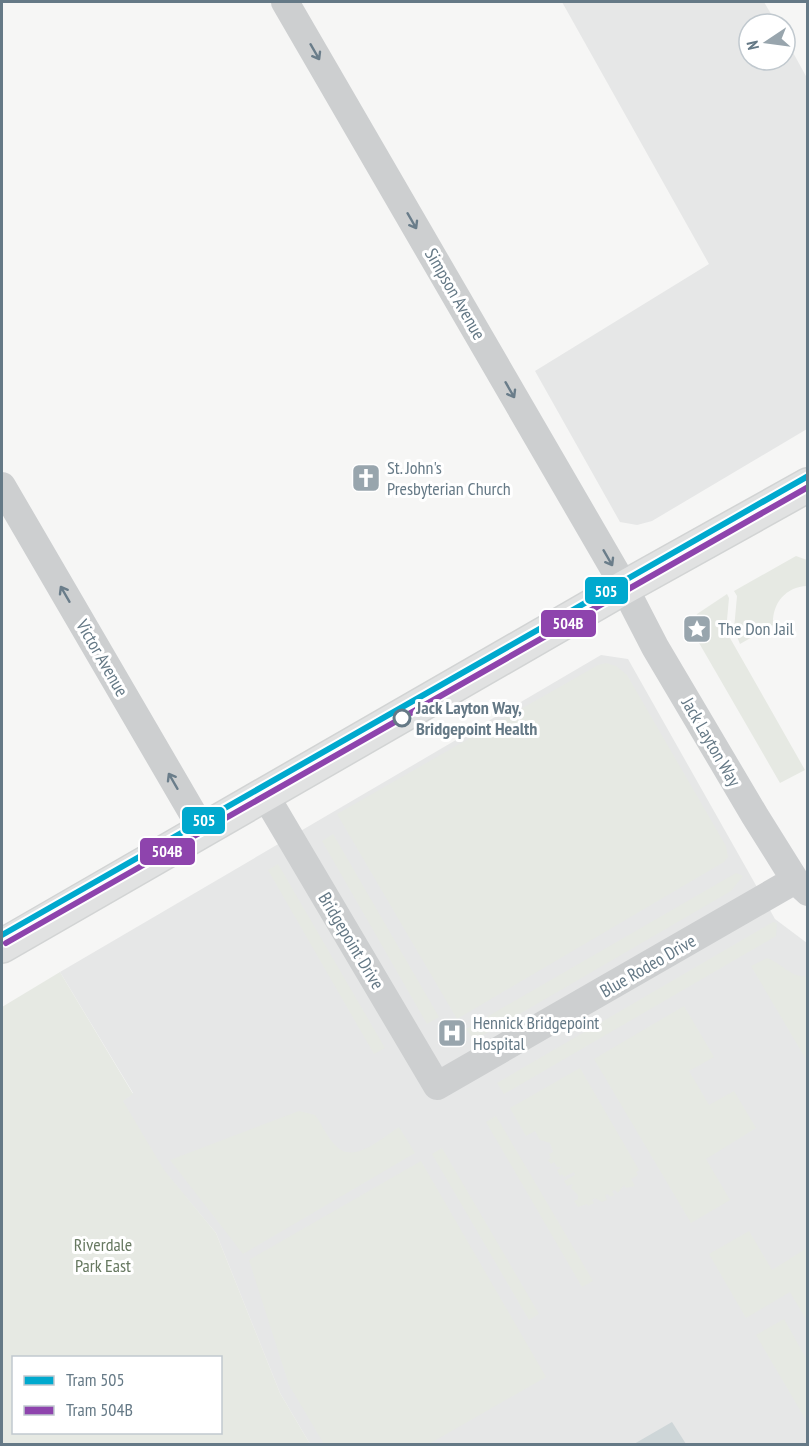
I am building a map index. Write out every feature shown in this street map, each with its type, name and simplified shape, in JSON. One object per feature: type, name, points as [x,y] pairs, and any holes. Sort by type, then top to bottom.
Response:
[{"type":"main road","points":[[2,946],[625,587],[807,485]]},
{"type":"street","name":"Simpson Avenue","points":[[285,2],[625,587]]},
{"type":"street","name":"Victor Avenue","points":[[2,486],[203,831]]},
{"type":"street","name":"Jack Layton Way","points":[[625,587],[655,647],[801,886]]},
{"type":"street","name":"Bridgepoint Drive","points":[[265,795],[437,1086]]},
{"type":"street","name":"Blue Rodeo Drive","points":[[437,1086],[801,886]]},
{"type":"shaded area","points":[[562,2],[764,2],[770,12],[737,12],[737,72],[797,72],[797,60],[807,78],[807,429],[652,521],[637,525],[620,522],[535,371],[709,264]]},
{"type":"shaded area","name":"Hennick Bridgepoint Hospital","points":[[601,655],[628,659],[775,919],[807,943],[807,1444],[310,1444],[280,1393],[216,1233],[163,1170],[122,1101],[133,1093],[60,972]]},
{"type":"shaded area","points":[[672,1422],[686,1444],[634,1444]]},
{"type":"green space","points":[[796,556],[807,560],[807,586],[786,593],[775,610],[773,625],[740,644],[734,629],[737,596],[734,591]]},
{"type":"green space","points":[[727,594],[729,598],[726,631],[805,770],[780,783],[695,636],[692,625],[697,614]]},
{"type":"green space","points":[[606,663],[616,666],[627,675],[726,846],[728,857],[724,862],[457,1019],[337,814],[598,665]]},
{"type":"green space","points":[[333,834],[439,1017],[427,1024],[322,841]]},
{"type":"green space","points":[[278,864],[385,1048],[374,1054],[268,870]]},
{"type":"green space","points":[[736,873],[743,876],[731,891],[480,1037],[473,1039],[466,1029]]},
{"type":"green space","points":[[773,922],[777,923],[776,936],[504,1094],[497,1083]]},
{"type":"green space","points":[[767,958],[792,973],[807,976],[807,1061],[751,966]]},
{"type":"green space","name":"Riverdale Park East","points":[[60,972],[133,1094],[123,1101],[164,1170],[216,1233],[280,1393],[310,1444],[2,1444],[2,1007]]},
{"type":"green space","points":[[684,1006],[714,1057],[689,1071],[709,1105],[734,1091],[756,1128],[706,1159],[730,1200],[691,1223],[594,1059]]},
{"type":"green space","points":[[580,1068],[639,1170],[636,1172],[638,1175],[631,1179],[635,1186],[626,1188],[624,1185],[618,1193],[615,1190],[612,1191],[614,1195],[610,1197],[608,1194],[605,1195],[607,1200],[602,1202],[595,1198],[592,1200],[594,1203],[578,1207],[574,1201],[578,1199],[578,1195],[571,1188],[573,1184],[567,1186],[564,1181],[575,1175],[574,1172],[564,1177],[562,1174],[560,1176],[557,1170],[562,1167],[557,1167],[554,1162],[551,1164],[548,1160],[551,1158],[549,1154],[553,1152],[550,1143],[540,1140],[535,1131],[526,1136],[510,1108]]},
{"type":"green space","points":[[299,1111],[315,1115],[330,1139],[343,1151],[360,1151],[399,1127],[415,1153],[243,1254],[170,1160]]},
{"type":"green space","points":[[496,1116],[593,1281],[582,1287],[486,1122]]},
{"type":"green space","points":[[442,1148],[539,1314],[529,1320],[432,1154]]},
{"type":"green space","points":[[421,1161],[546,1377],[429,1444],[324,1444],[289,1385],[249,1260]]},
{"type":"green space","points":[[749,1231],[772,1270],[807,1248],[807,1321],[790,1292],[746,1318],[709,1254]]},
{"type":"green space","points":[[784,1319],[807,1360],[807,1422],[756,1335]]},
{"type":"tram line","name":"505","points":[[2,935],[808,476]]},
{"type":"tram line","name":"504B","points":[[6,943],[808,487]]},
{"type":"place","name":"St. John's Presbyterian Church","points":[[366,478]]},
{"type":"place","name":"The Don Jail","points":[[697,629]]},
{"type":"place","name":"Jack Layton Way, Bridgepoint Health","points":[[402,718]]},
{"type":"place","name":"Hennick Bridgepoint Hospital","points":[[452,1033]]}]
